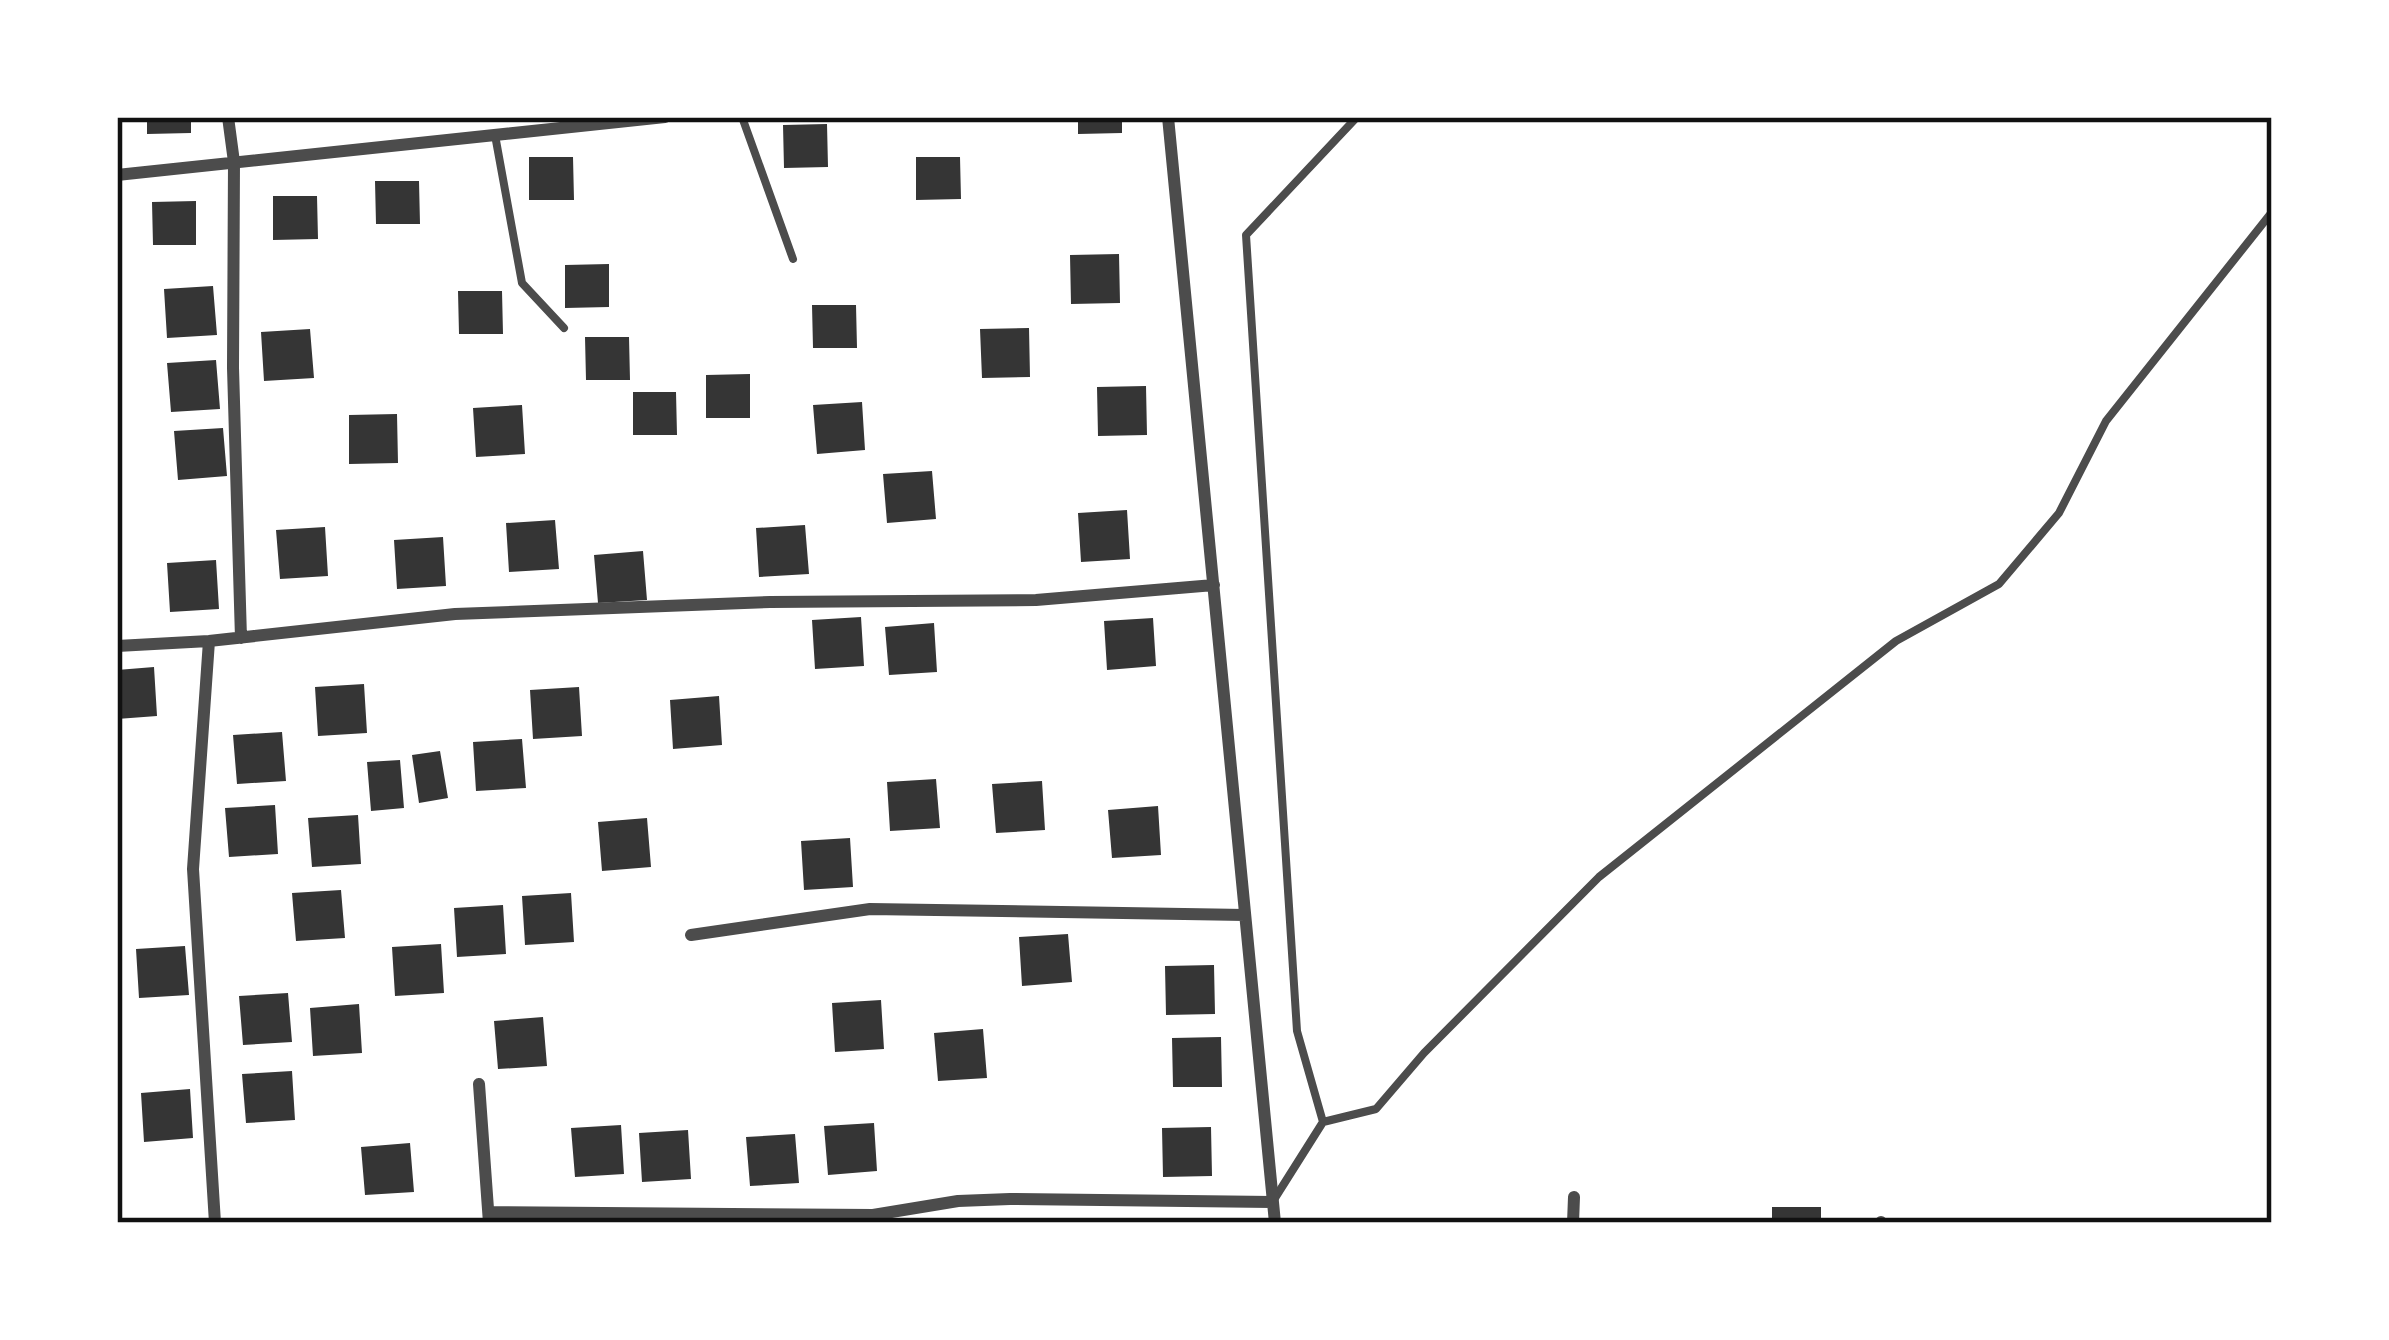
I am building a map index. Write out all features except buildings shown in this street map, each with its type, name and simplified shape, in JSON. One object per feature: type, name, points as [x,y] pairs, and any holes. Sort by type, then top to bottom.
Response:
[{"type":"street","points":[[228,117],[234,162],[233,368],[241,638]]},
{"type":"street","points":[[117,176],[665,117]]},
{"type":"street","points":[[1168,117],[1275,1223]]},
{"type":"street","points":[[117,646],[241,638],[455,614],[770,602],[1036,600],[1214,585]]},
{"type":"street","points":[[209,641],[194,869],[215,1223]]},
{"type":"street","points":[[691,935],[870,909],[1246,915]]},
{"type":"street","points":[[479,1084],[490,1217],[873,1215],[1010,1198],[1273,1202]]},
{"type":"street","points":[[1573,1223],[1574,1197]]},
{"type":"lane","points":[[742,117],[794,259]]},
{"type":"lane","points":[[1323,1122],[1297,1031],[1246,235],[1358,117]]},
{"type":"lane","points":[[495,135],[522,283],[564,328]]},
{"type":"lane","points":[[1273,1202],[1323,1122],[1376,1109],[1424,1053],[1599,877],[1896,641],[1999,584],[2059,513],[2106,422],[2272,212]]}]
